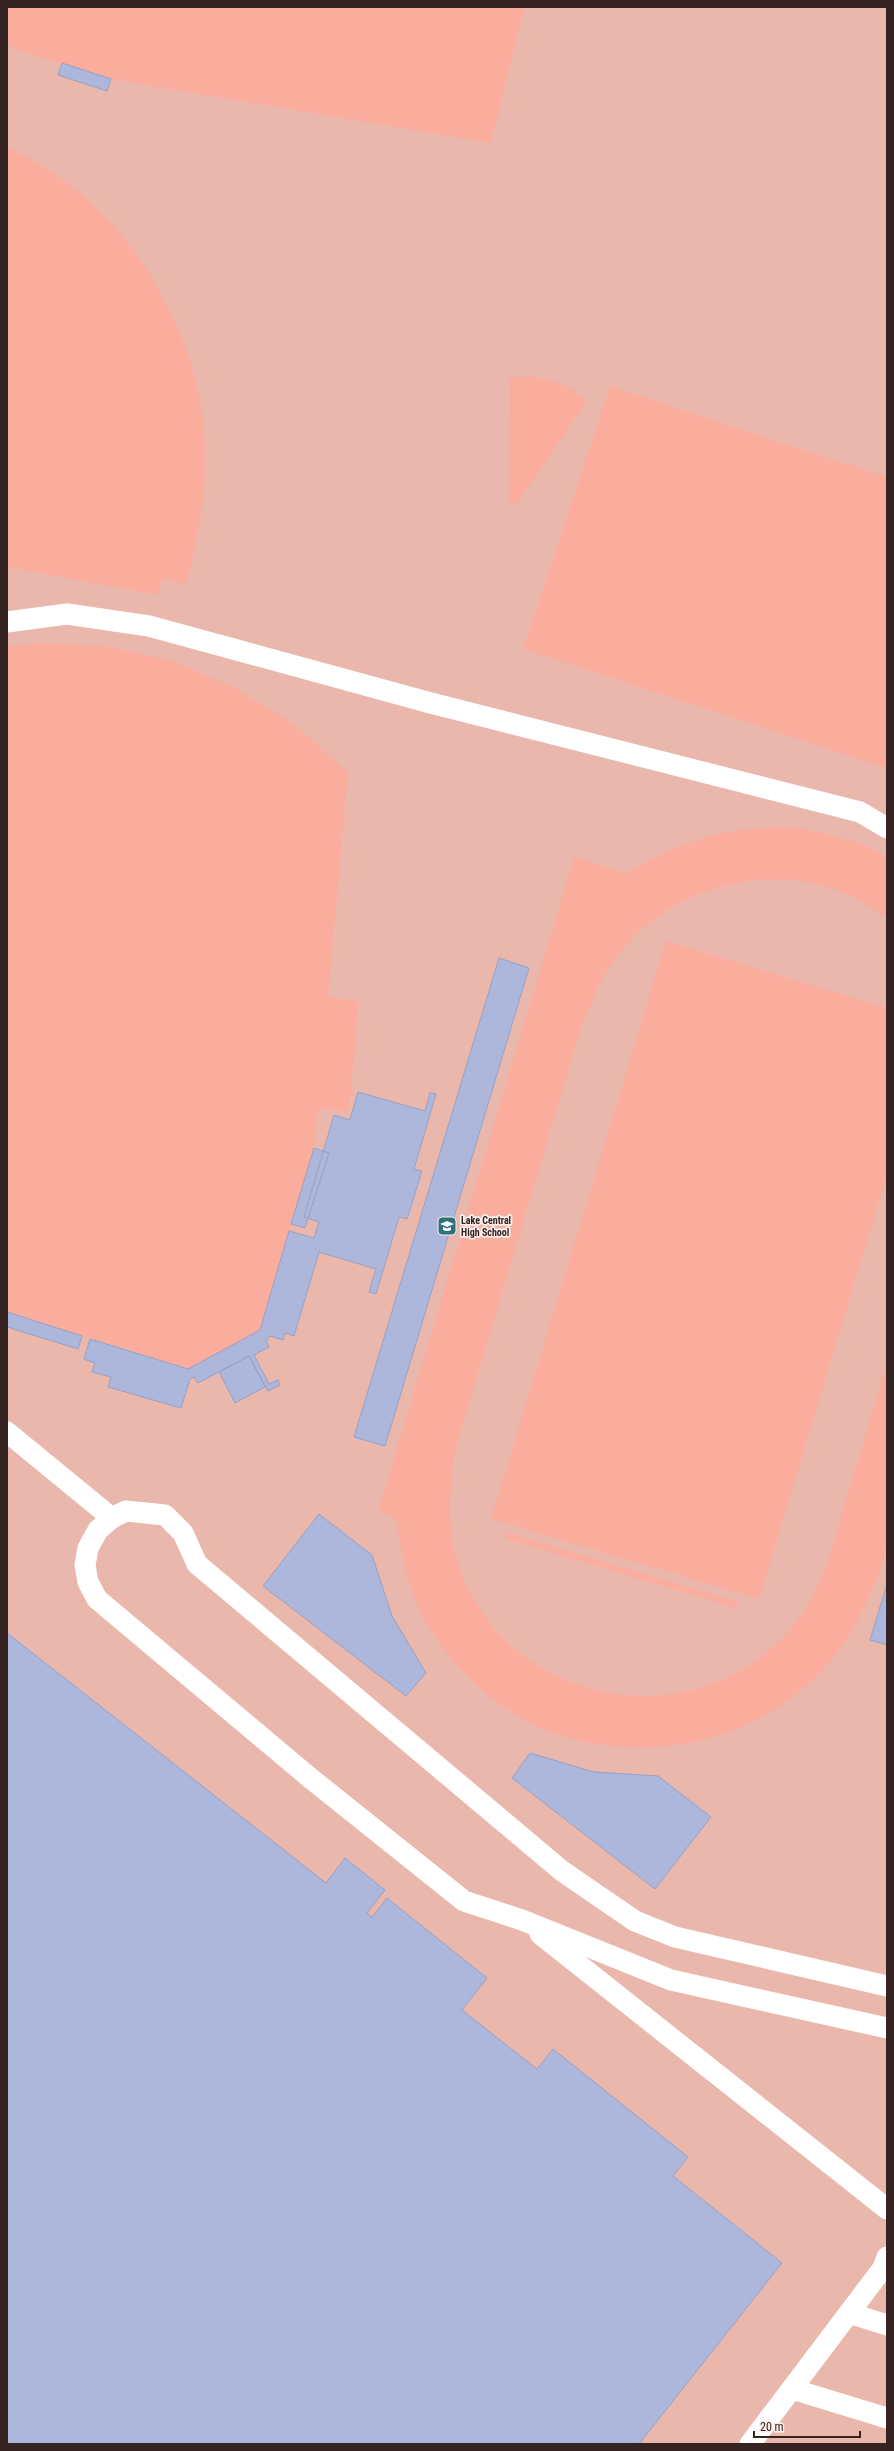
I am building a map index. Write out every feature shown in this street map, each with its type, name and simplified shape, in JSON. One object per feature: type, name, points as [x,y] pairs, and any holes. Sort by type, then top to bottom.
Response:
[{"type":"lane","points":[[7,622],[67,614],[149,626],[427,702],[860,812],[887,828]]},
{"type":"lane","points":[[7,1432],[112,1518]]},
{"type":"lane","points":[[887,1986],[675,1937],[635,1921],[562,1871],[197,1564],[183,1533],[165,1515],[126,1511],[112,1518],[98,1530],[88,1548],[85,1565],[88,1582],[97,1599],[309,1777],[464,1901],[522,1920],[672,1980],[887,2028]]},
{"type":"lane","points":[[522,1920],[887,2209]]},
{"type":"lane","points":[[750,2444],[883,2268],[887,2257]]},
{"type":"lane","points":[[849,2313],[887,2325]]},
{"type":"lane","points":[[792,2389],[887,2418]]},
{"type":"shaded area","name":"Lake Central High School","points":[[7,7],[887,7],[887,2444],[7,2444]]},
{"type":"shaded area","points":[[7,7],[524,7],[491,143],[111,79],[14,49],[7,42]]},
{"type":"shaded area","points":[[7,148],[47,169],[84,197],[117,230],[145,268],[169,309],[187,352],[199,396],[205,441],[205,477],[201,513],[186,584],[162,579],[158,595],[7,567]]},
{"type":"shaded area","points":[[530,376],[546,379],[567,387],[587,401],[515,506],[509,504],[510,378]]},
{"type":"shaded area","points":[[610,386],[887,477],[887,768],[523,649]]},
{"type":"shaded area","points":[[40,643],[105,646],[173,661],[235,688],[295,725],[348,773],[328,997],[359,1001],[349,1111],[318,1109],[314,1148],[260,1330],[188,1369],[7,1312],[7,647]]},
{"type":"shaded area","points":[[781,827],[808,830],[835,836],[861,844],[887,856],[887,918],[857,899],[825,886],[795,881],[765,880],[735,884],[706,892],[678,904],[653,921],[630,941],[606,972],[582,1025],[456,1447],[450,1491],[450,1520],[454,1549],[458,1564],[482,1612],[517,1650],[559,1677],[607,1692],[657,1695],[706,1686],[752,1663],[792,1627],[803,1613],[812,1597],[820,1581],[832,1548],[887,1363],[888,1525],[886,1547],[878,1576],[866,1604],[838,1652],[808,1685],[772,1711],[733,1730],[690,1743],[646,1747],[601,1745],[556,1734],[536,1726],[516,1715],[479,1688],[448,1654],[434,1636],[423,1617],[417,1605],[405,1569],[396,1518],[378,1512],[574,857],[628,873],[664,853],[701,839],[740,830]]},
{"type":"shaded area","points":[[666,941],[887,1008],[887,1175],[759,1599],[491,1519]]},
{"type":"shaded area","points":[[508,1533],[738,1602],[736,1608],[506,1539]]},
{"type":"building","points":[[62,63],[111,79],[107,91],[58,75]]},
{"type":"building","points":[[499,958],[529,968],[385,1446],[354,1437]]},
{"type":"building","points":[[358,1092],[425,1111],[430,1093],[436,1094],[414,1169],[422,1171],[407,1219],[399,1217],[376,1294],[369,1292],[376,1269],[319,1252],[294,1336],[285,1333],[283,1340],[270,1336],[266,1341],[269,1347],[254,1355],[269,1384],[278,1380],[280,1385],[268,1391],[249,1356],[198,1383],[194,1377],[190,1379],[181,1408],[108,1387],[111,1377],[92,1372],[95,1363],[84,1359],[90,1339],[188,1369],[260,1330],[289,1231],[314,1238],[319,1222],[304,1217],[334,1115],[350,1120]]},
{"type":"building","points":[[314,1148],[329,1153],[305,1228],[291,1224]]},
{"type":"building","points":[[7,1312],[82,1336],[78,1349],[7,1327]]},
{"type":"building","points":[[249,1356],[265,1387],[235,1403],[219,1372]]},
{"type":"building","points":[[319,1514],[372,1555],[392,1616],[426,1673],[406,1696],[263,1586]]},
{"type":"building","points":[[887,1584],[887,1645],[870,1640]]},
{"type":"building","points":[[7,1633],[326,1883],[345,1858],[385,1890],[367,1913],[372,1917],[387,1898],[487,1978],[462,2010],[537,2069],[553,2049],[688,2157],[673,2176],[782,2263],[639,2444],[7,2444]]},
{"type":"building","points":[[530,1753],[594,1772],[658,1776],[711,1817],[655,1889],[512,1778]]},
{"type":"place","name":"Lake Central High School","points":[[447,1226]]}]
